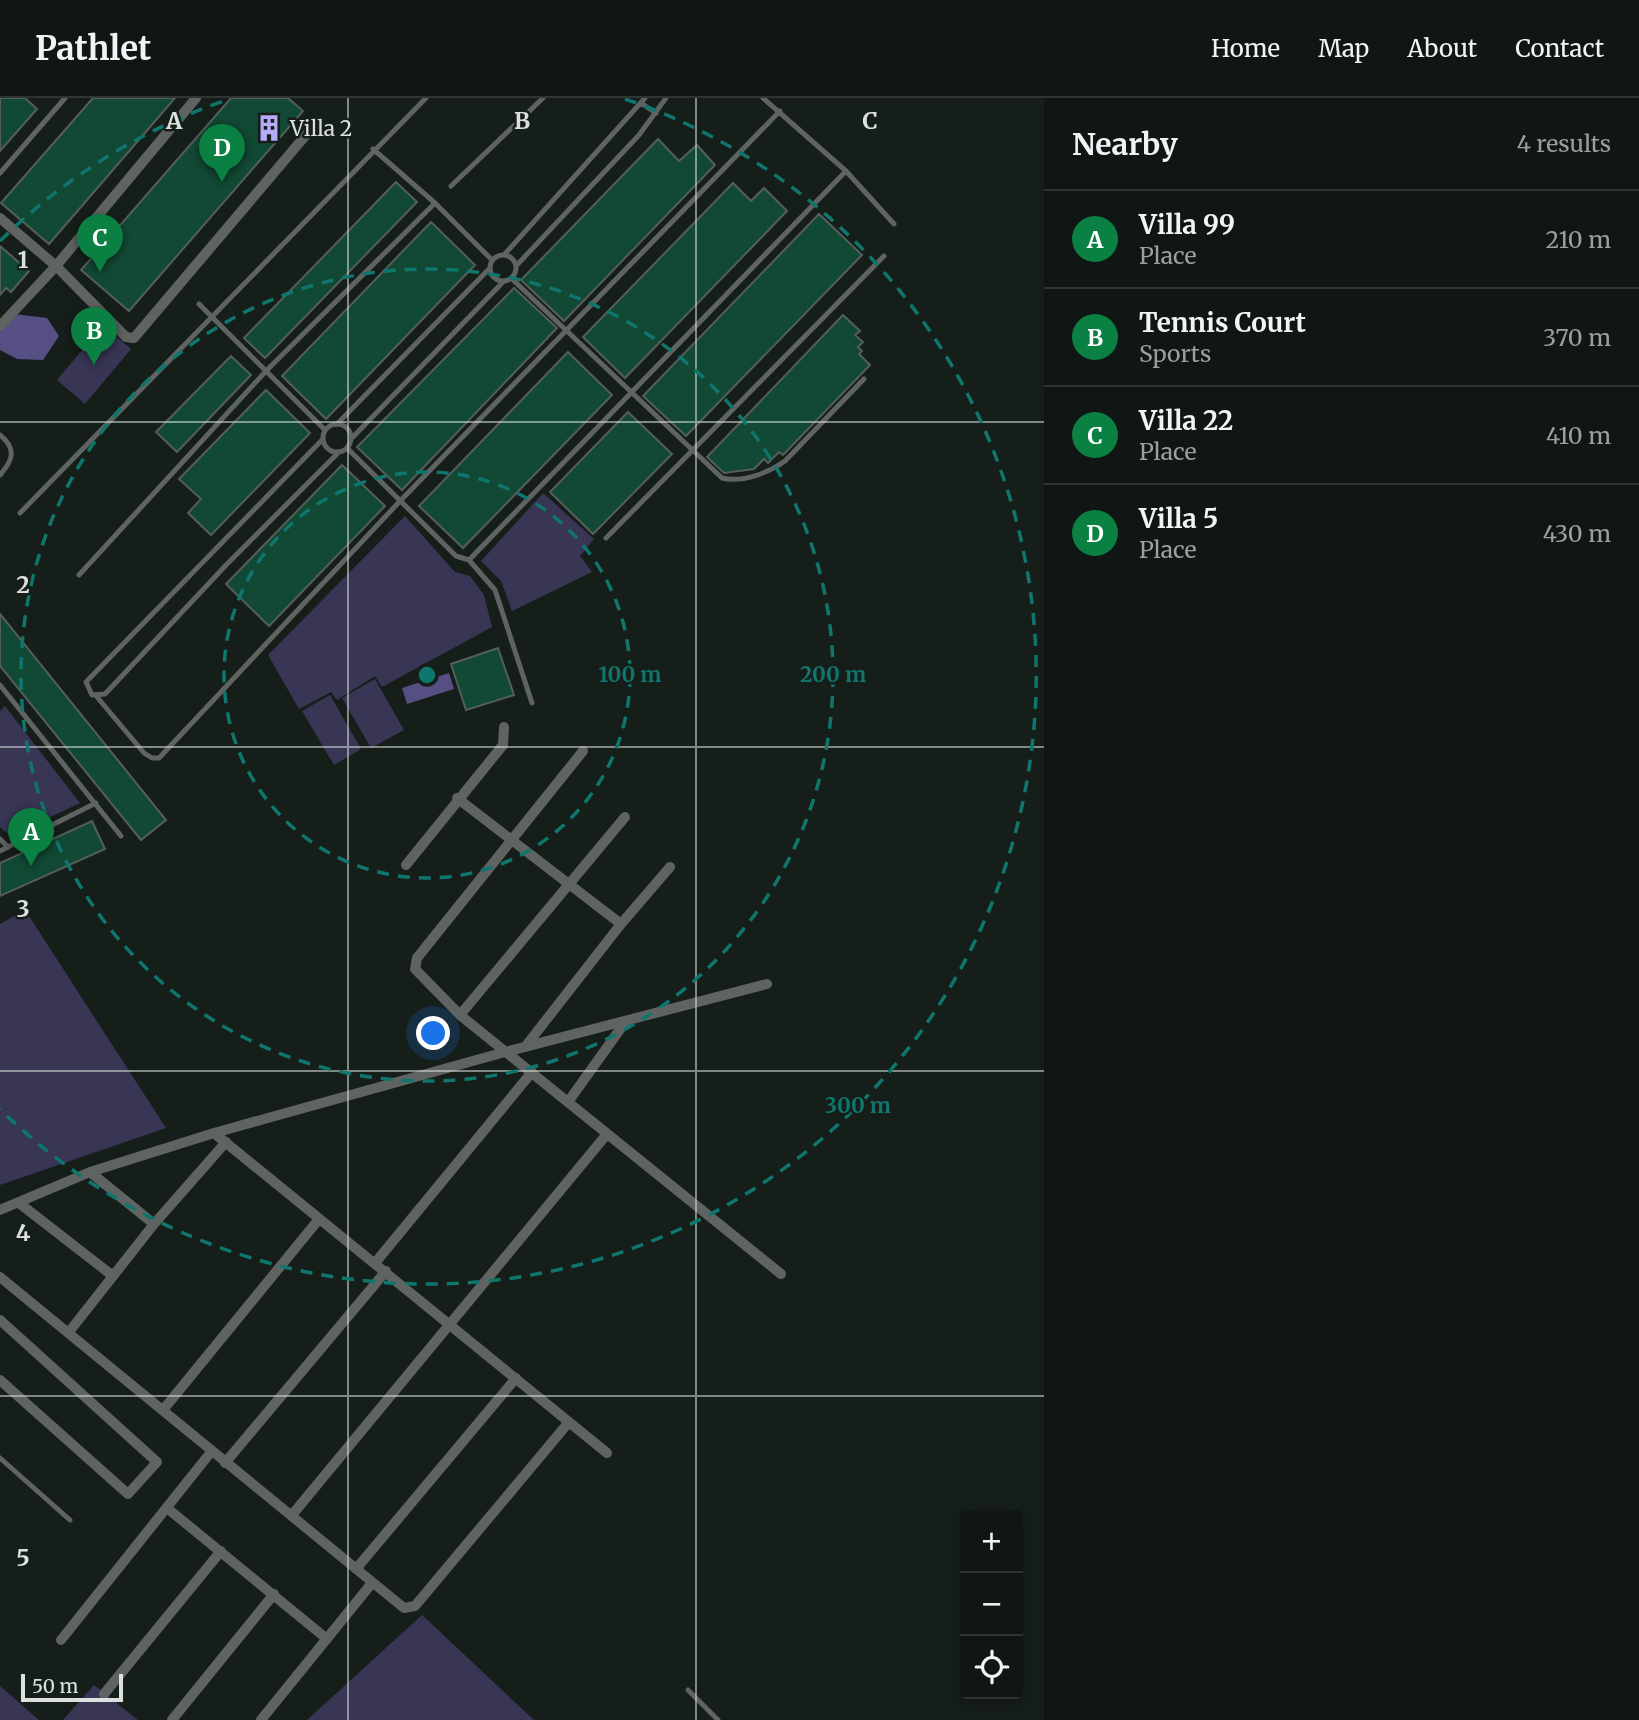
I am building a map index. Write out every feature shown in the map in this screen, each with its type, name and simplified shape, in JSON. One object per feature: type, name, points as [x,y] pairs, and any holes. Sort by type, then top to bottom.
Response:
[{"type":"street","points":[[0,326],[56,266],[197,98]]},
{"type":"street","points":[[0,218],[56,266],[126,337],[134,338],[311,130]]},
{"type":"street","points":[[407,864],[457,798],[503,745],[504,727]]},
{"type":"street","points":[[583,751],[416,962],[415,969],[460,1015],[781,1274]]},
{"type":"street","points":[[457,798],[621,924]]},
{"type":"street","points":[[460,1015],[568,882],[625,817]]},
{"type":"street","points":[[524,1047],[621,924],[670,867]]},
{"type":"street","points":[[0,1210],[90,1172],[214,1133],[505,1052],[767,984]]},
{"type":"street","points":[[568,1102],[626,1021]]},
{"type":"street","points":[[375,1263],[532,1072]]},
{"type":"street","points":[[214,1133],[607,1453]]},
{"type":"street","points":[[292,1515],[607,1134]]},
{"type":"street","points":[[69,1332],[154,1224],[226,1142]]},
{"type":"street","points":[[90,1172],[154,1224]]},
{"type":"street","points":[[19,1203],[113,1276]]},
{"type":"street","points":[[163,1410],[319,1219]]},
{"type":"street","points":[[225,1463],[386,1272]]},
{"type":"street","points":[[0,1277],[401,1607],[415,1606],[569,1422]]},
{"type":"street","points":[[0,1320],[157,1462],[128,1494],[0,1380]]},
{"type":"street","points":[[356,1569],[516,1378]]},
{"type":"street","points":[[61,1640],[211,1452]]},
{"type":"street","points":[[166,1508],[327,1639]]},
{"type":"street","points":[[104,1694],[221,1551]]},
{"type":"street","points":[[261,1720],[372,1583]]},
{"type":"street","points":[[172,1720],[274,1594]]},
{"type":"lane","points":[[0,173],[65,98]]},
{"type":"lane","points":[[20,513],[210,315],[426,98]]},
{"type":"lane","points":[[451,186],[543,98]]},
{"type":"lane","points":[[97,697],[104,694],[228,563],[339,452],[347,448],[351,439],[504,281],[511,278],[516,266],[656,113],[666,98]]},
{"type":"lane","points":[[763,98],[846,171],[894,224]]},
{"type":"lane","points":[[492,260],[504,255],[643,101],[656,113]]},
{"type":"lane","points":[[325,430],[323,439],[86,682],[87,688],[144,753],[159,758],[401,500],[780,111]]},
{"type":"lane","points":[[373,149],[435,203],[492,260]]},
{"type":"lane","points":[[470,560],[846,171]]},
{"type":"lane","points":[[79,575],[266,371],[435,203]]},
{"type":"lane","points":[[504,255],[512,258],[516,266]]},
{"type":"lane","points":[[606,538],[884,257]]},
{"type":"lane","points":[[325,430],[337,424],[490,268],[492,260]]},
{"type":"lane","points":[[490,268],[496,279],[504,281]]},
{"type":"lane","points":[[511,278],[716,475],[730,480],[771,470],[785,461],[864,379]]},
{"type":"lane","points":[[199,304],[325,430]]},
{"type":"lane","points":[[337,424],[346,427],[351,439]]},
{"type":"lane","points":[[0,435],[9,442],[12,454],[11,463],[0,475]]},
{"type":"lane","points":[[323,439],[330,450],[339,452]]},
{"type":"lane","points":[[347,448],[456,556],[470,560],[495,590],[532,703]]},
{"type":"lane","points":[[217,550],[228,563]]},
{"type":"lane","points":[[2,691],[121,836]]},
{"type":"lane","points":[[0,850],[96,803]]},
{"type":"lane","points":[[0,839],[8,847]]},
{"type":"lane","points":[[0,1458],[70,1520]]},
{"type":"lane","points":[[688,1690],[718,1720]]},
{"type":"shaded area","points":[[14,314],[47,318],[59,336],[43,360],[17,359],[0,350],[0,330]]},
{"type":"shaded area","points":[[103,325],[131,349],[85,404],[57,380]]},
{"type":"shaded area","points":[[543,493],[594,539],[580,556],[592,572],[512,611],[501,581],[481,561]]},
{"type":"shaded area","points":[[405,516],[455,572],[470,576],[484,595],[492,627],[382,687],[375,676],[337,700],[331,692],[299,709],[268,655]]},
{"type":"shaded area","points":[[449,673],[454,689],[407,704],[402,688]]},
{"type":"shaded area","points":[[375,679],[404,730],[371,748],[342,698]]},
{"type":"shaded area","points":[[330,695],[361,749],[334,765],[302,711]]},
{"type":"shaded area","points":[[5,706],[80,803],[10,836],[0,827],[0,711]]},
{"type":"shaded area","points":[[25,910],[166,1128],[0,1185],[0,924]]},
{"type":"shaded area","points":[[422,1615],[534,1720],[307,1720]]},
{"type":"shaded area","points":[[94,1685],[138,1720],[63,1720]]},
{"type":"shaded area","points":[[0,1686],[39,1720],[0,1720]]},
{"type":"building","points":[[0,98],[25,98],[37,109],[0,151]]},
{"type":"building","points":[[93,98],[175,98],[49,244],[1,203]]},
{"type":"building","points":[[231,98],[288,98],[303,111],[129,311],[81,270]]},
{"type":"building","points":[[658,139],[679,161],[697,145],[715,165],[564,321],[521,280]]},
{"type":"building","points":[[396,182],[417,202],[265,358],[244,338]]},
{"type":"building","points":[[733,183],[751,201],[764,188],[787,211],[625,378],[583,337]]},
{"type":"building","points":[[819,214],[862,255],[686,436],[643,396]]},
{"type":"building","points":[[431,222],[475,265],[326,419],[282,376]]},
{"type":"building","points":[[0,246],[29,271],[11,292],[6,288],[0,295]]},
{"type":"building","points":[[514,288],[557,328],[402,490],[357,447]]},
{"type":"building","points":[[843,315],[860,331],[855,335],[863,342],[858,347],[862,351],[859,354],[870,365],[783,455],[779,452],[768,463],[764,459],[754,469],[724,473],[707,457]]},
{"type":"building","points":[[568,352],[612,395],[463,548],[419,506]]},
{"type":"building","points":[[231,356],[251,375],[177,452],[156,432]]},
{"type":"building","points":[[266,390],[310,433],[211,535],[188,513],[201,499],[179,479]]},
{"type":"building","points":[[628,412],[672,454],[593,534],[550,492]]},
{"type":"building","points":[[342,465],[385,506],[269,626],[226,584]]},
{"type":"building","points":[[0,614],[166,820],[141,840],[0,666]]},
{"type":"building","points":[[498,648],[514,695],[466,710],[451,664]]},
{"type":"building","points":[[92,821],[105,849],[0,896],[0,863]]},
{"type":"place","name":"Villa 2","points":[[269,128]]},
{"type":"place","name":"Villa 5","points":[[222,182]]},
{"type":"place","name":"Villa 22","points":[[100,272]]},
{"type":"place","name":"Tennis Court","points":[[94,365]]},
{"type":"place","name":"Villa 99","points":[[31,866]]}]
